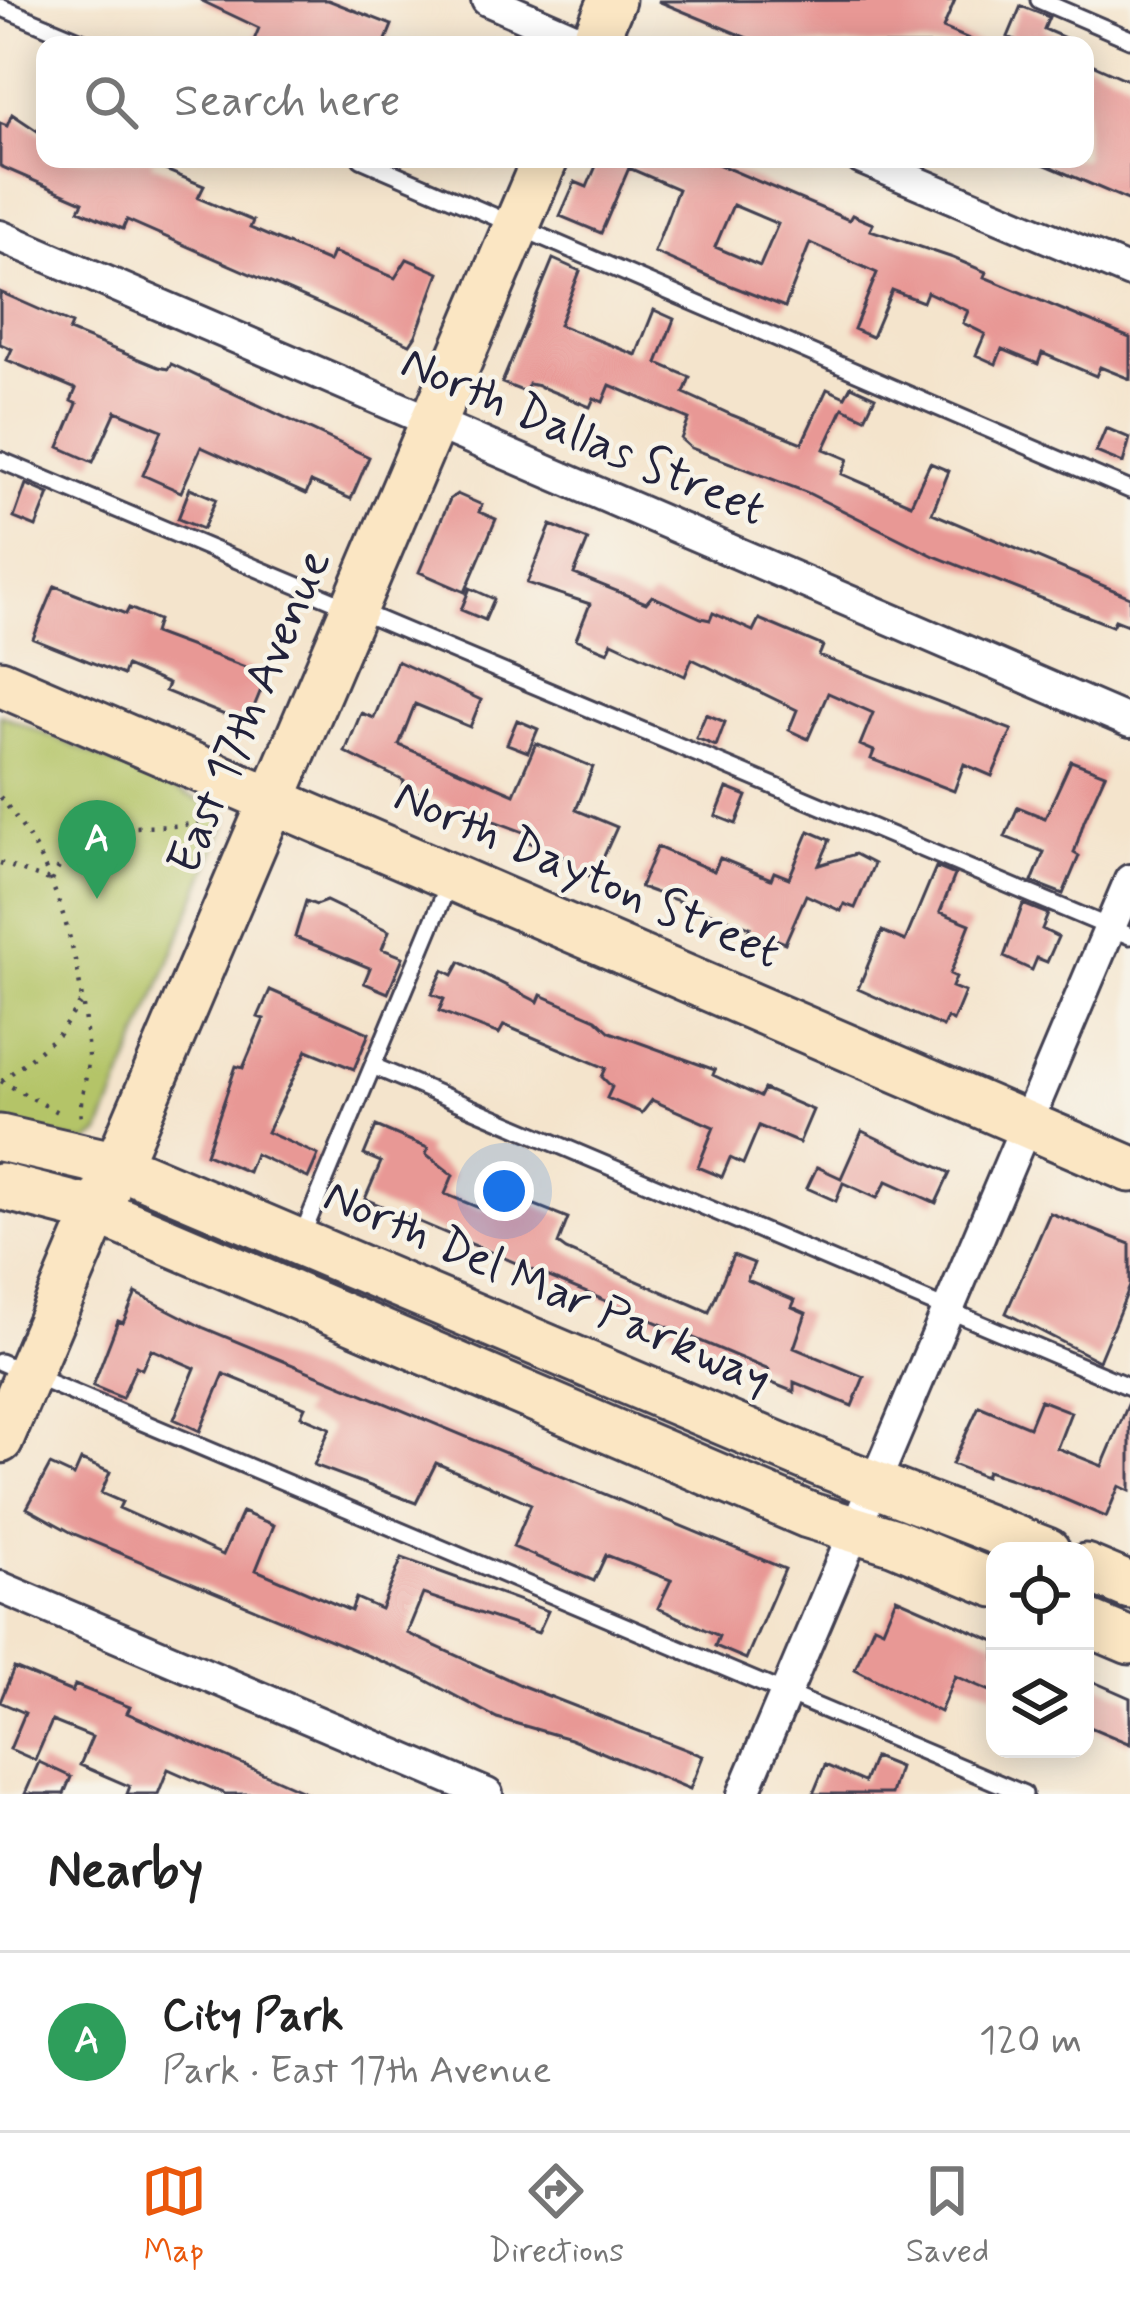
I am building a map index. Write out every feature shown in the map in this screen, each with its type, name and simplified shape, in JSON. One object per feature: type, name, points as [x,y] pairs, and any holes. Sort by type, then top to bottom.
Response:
[{"type":"street","points":[[487,0],[571,36]]},
{"type":"street","points":[[596,36],[612,0]]},
{"type":"street","name":"East 17th Avenue","points":[[0,1440],[14,1368],[97,1210],[101,1150],[256,791],[351,608],[540,168]]},
{"type":"street","points":[[883,168],[1130,272]]},
{"type":"street","name":"North Dallas Street","points":[[0,236],[1130,722]]},
{"type":"street","name":"North Dayton Street","points":[[0,683],[1130,1168]]},
{"type":"street","points":[[743,1794],[1027,1125],[1120,932],[1130,880]]},
{"type":"street","name":"North Del Mar Parkway","points":[[0,1138],[101,1150],[300,1241],[1024,1542]]},
{"type":"street","points":[[0,1186],[97,1210],[808,1515],[986,1581]]},
{"type":"street","points":[[1094,1571],[1130,1586]]},
{"type":"street","points":[[0,1587],[487,1794]]},
{"type":"street","points":[[1094,1626],[1130,1641]]},
{"type":"lane","points":[[1039,0],[1130,39]]},
{"type":"lane","points":[[0,7],[69,36]]},
{"type":"lane","points":[[382,168],[1130,490]]},
{"type":"lane","points":[[0,460],[1120,932]]},
{"type":"lane","points":[[300,1241],[452,875]]},
{"type":"lane","points":[[375,1067],[1130,1388]]},
{"type":"lane","points":[[14,1368],[1024,1794]]},
{"type":"path","points":[[52,881],[70,847],[98,830],[196,825],[229,814],[256,791]]},
{"type":"path","points":[[0,797],[23,825],[52,881],[72,940],[88,1063],[80,1112],[83,1124]]},
{"type":"path","points":[[0,863],[52,881]]},
{"type":"path","points":[[82,999],[59,1034],[1,1081],[56,1110],[101,1150]]},
{"type":"green space","points":[[0,714],[224,811],[228,818],[100,1133],[87,1143],[0,1129]]},
{"type":"building","points":[[200,0],[328,0],[392,25],[388,36],[256,36],[259,28]]},
{"type":"building","points":[[955,0],[943,28],[962,36],[742,36],[658,1]]},
{"type":"building","points":[[1021,6],[1049,17],[1044,29],[1060,36],[1008,36]]},
{"type":"building","points":[[1094,65],[1130,81],[1130,201],[1053,168],[1094,168]]},
{"type":"building","points":[[12,114],[36,130],[36,168],[161,168],[204,186],[198,198],[253,221],[250,228],[329,262],[333,252],[395,278],[407,259],[439,273],[416,335],[410,344],[127,220],[123,229],[79,210],[83,202],[0,166],[0,123],[7,126]]},
{"type":"building","points":[[595,168],[629,168],[601,233],[560,216],[575,182],[587,187]]},
{"type":"building","points":[[629,168],[727,168],[849,220],[852,215],[873,224],[870,230],[953,258],[986,272],[984,277],[1130,338],[1130,379],[1100,367],[1096,376],[1042,353],[1038,364],[1002,349],[996,364],[976,355],[985,334],[963,323],[968,311],[927,292],[923,302],[892,290],[872,337],[854,329],[877,273],[810,243],[785,307],[724,283],[654,252],[678,189]],"holes":[[[733,205],[778,224],[760,266],[715,247]]]},
{"type":"building","points":[[553,259],[580,271],[559,325],[636,355],[654,310],[674,319],[657,363],[690,377],[684,393],[732,415],[802,443],[827,389],[845,397],[851,386],[875,397],[865,418],[843,408],[824,449],[848,459],[842,474],[911,504],[930,463],[949,471],[932,513],[1130,597],[1130,626],[1115,620],[1112,626],[934,556],[806,492],[691,448],[681,439],[689,419],[610,385],[603,402],[594,398],[590,407],[539,386],[529,384],[525,392],[502,383]]},
{"type":"building","points":[[0,292],[72,324],[69,331],[158,367],[168,369],[171,364],[369,457],[351,499],[311,482],[306,494],[201,447],[181,492],[143,475],[162,430],[116,411],[93,462],[59,447],[77,404],[71,401],[76,389],[7,360],[12,349],[0,344]]},
{"type":"building","points":[[1106,428],[1130,438],[1123,463],[1096,452]]},
{"type":"building","points":[[26,484],[49,494],[36,527],[14,518]]},
{"type":"building","points":[[190,488],[216,499],[203,529],[178,519]]},
{"type":"building","points":[[457,494],[482,505],[479,512],[496,519],[465,592],[419,572],[450,499]]},
{"type":"building","points":[[551,525],[588,540],[574,574],[646,603],[652,596],[701,618],[710,620],[713,613],[753,631],[759,619],[823,646],[819,656],[1012,730],[992,776],[964,764],[954,791],[871,759],[874,751],[860,745],[873,713],[828,693],[808,739],[789,730],[797,710],[692,659],[685,676],[612,642],[608,652],[576,639],[590,604],[527,583]]},
{"type":"building","points":[[55,586],[126,614],[129,608],[158,620],[154,633],[267,675],[247,724],[165,691],[168,684],[126,666],[123,675],[33,639]]},
{"type":"building","points":[[470,588],[494,599],[485,620],[461,610]]},
{"type":"building","points":[[397,661],[481,700],[470,727],[415,704],[399,745],[514,794],[536,743],[593,767],[576,810],[617,827],[594,878],[568,867],[571,860],[526,841],[529,834],[403,787],[404,781],[345,752],[361,713],[374,718]]},
{"type":"building","points":[[706,714],[725,722],[716,746],[696,738]]},
{"type":"building","points":[[517,720],[538,729],[528,752],[507,744]]},
{"type":"building","points":[[1071,761],[1105,774],[1084,821],[1074,853],[1079,856],[1063,894],[1032,882],[1044,852],[1005,837],[1018,807],[1045,818]]},
{"type":"building","points":[[727,788],[747,796],[736,824],[716,816]]},
{"type":"building","points":[[809,831],[830,840],[819,865],[855,854],[874,864],[855,908],[844,904],[841,911],[806,895],[785,943],[773,938],[770,946],[746,936],[750,927],[640,887],[657,847],[714,871],[720,858],[771,879],[774,872],[789,878]]},
{"type":"building","points":[[936,867],[955,875],[940,912],[970,924],[950,974],[956,977],[952,987],[965,992],[953,1021],[947,1018],[943,1027],[858,989],[882,931],[905,941]]},
{"type":"building","points":[[306,901],[316,905],[326,901],[389,931],[382,949],[403,957],[388,993],[364,983],[370,968],[295,937]]},
{"type":"building","points":[[1023,904],[1048,914],[1042,929],[1058,937],[1047,962],[1037,958],[1032,970],[1004,957]]},
{"type":"building","points":[[460,962],[538,1002],[541,995],[596,1019],[610,1032],[715,1070],[713,1075],[760,1097],[764,1089],[813,1110],[799,1143],[759,1126],[743,1164],[730,1158],[722,1177],[698,1167],[714,1127],[652,1100],[642,1113],[607,1098],[612,1087],[602,1077],[606,1068],[504,1025],[499,1034],[439,1011],[444,999],[432,994],[443,970],[453,975]]},
{"type":"building","points":[[270,990],[369,1033],[354,1069],[307,1050],[267,1132],[318,1155],[308,1178],[255,1154],[248,1172],[206,1154],[236,1066],[243,1068],[264,1019],[258,1017]]},
{"type":"building","points":[[376,1126],[428,1148],[426,1154],[453,1175],[445,1194],[484,1210],[486,1204],[524,1217],[530,1203],[568,1218],[558,1244],[566,1250],[709,1312],[733,1255],[754,1263],[747,1280],[795,1300],[792,1307],[806,1313],[794,1348],[864,1377],[852,1406],[794,1382],[794,1392],[767,1381],[769,1370],[365,1199],[381,1162],[364,1155]]},
{"type":"building","points":[[862,1131],[950,1173],[936,1203],[887,1181],[877,1198],[843,1183],[836,1201],[807,1188],[817,1167],[841,1178]]},
{"type":"building","points":[[1050,1213],[1130,1244],[1130,1286],[1099,1361],[1006,1313]]},
{"type":"building","points":[[136,1293],[204,1328],[785,1569],[746,1659],[715,1646],[719,1636],[658,1608],[671,1580],[606,1555],[594,1581],[513,1547],[531,1504],[516,1497],[436,1463],[416,1503],[314,1465],[330,1428],[301,1416],[305,1407],[224,1374],[200,1431],[174,1419],[195,1368],[151,1349],[142,1369],[136,1366],[122,1398],[93,1386],[118,1321],[123,1323]]},
{"type":"building","points":[[1040,1400],[1071,1412],[1057,1448],[1102,1466],[1130,1400],[1130,1491],[1119,1486],[1106,1517],[1038,1488],[987,1471],[985,1477],[952,1464],[979,1406],[1029,1427]]},
{"type":"building","points":[[81,1460],[110,1472],[101,1493],[122,1502],[119,1508],[223,1555],[242,1512],[274,1525],[256,1570],[351,1611],[356,1598],[381,1609],[402,1558],[548,1611],[538,1633],[423,1594],[407,1633],[523,1686],[703,1756],[690,1789],[570,1739],[497,1718],[420,1677],[74,1534],[27,1508],[50,1465],[74,1476]]},
{"type":"building","points":[[896,1598],[986,1637],[986,1689],[955,1676],[940,1712],[855,1669],[874,1625],[883,1629]]},
{"type":"building","points":[[14,1668],[72,1692],[75,1685],[130,1707],[127,1713],[310,1794],[225,1794],[168,1769],[158,1794],[126,1794],[129,1786],[80,1765],[92,1737],[52,1721],[35,1760],[10,1749],[25,1713],[0,1702]]},
{"type":"building","points":[[1094,1682],[1130,1698],[1130,1744],[1094,1729]]},
{"type":"building","points":[[874,1757],[899,1767],[891,1794],[813,1794],[825,1765],[864,1782]]},
{"type":"building","points":[[39,1762],[71,1777],[64,1794],[25,1794]]},
{"type":"place","name":"City Park","points":[[97,899]]}]
